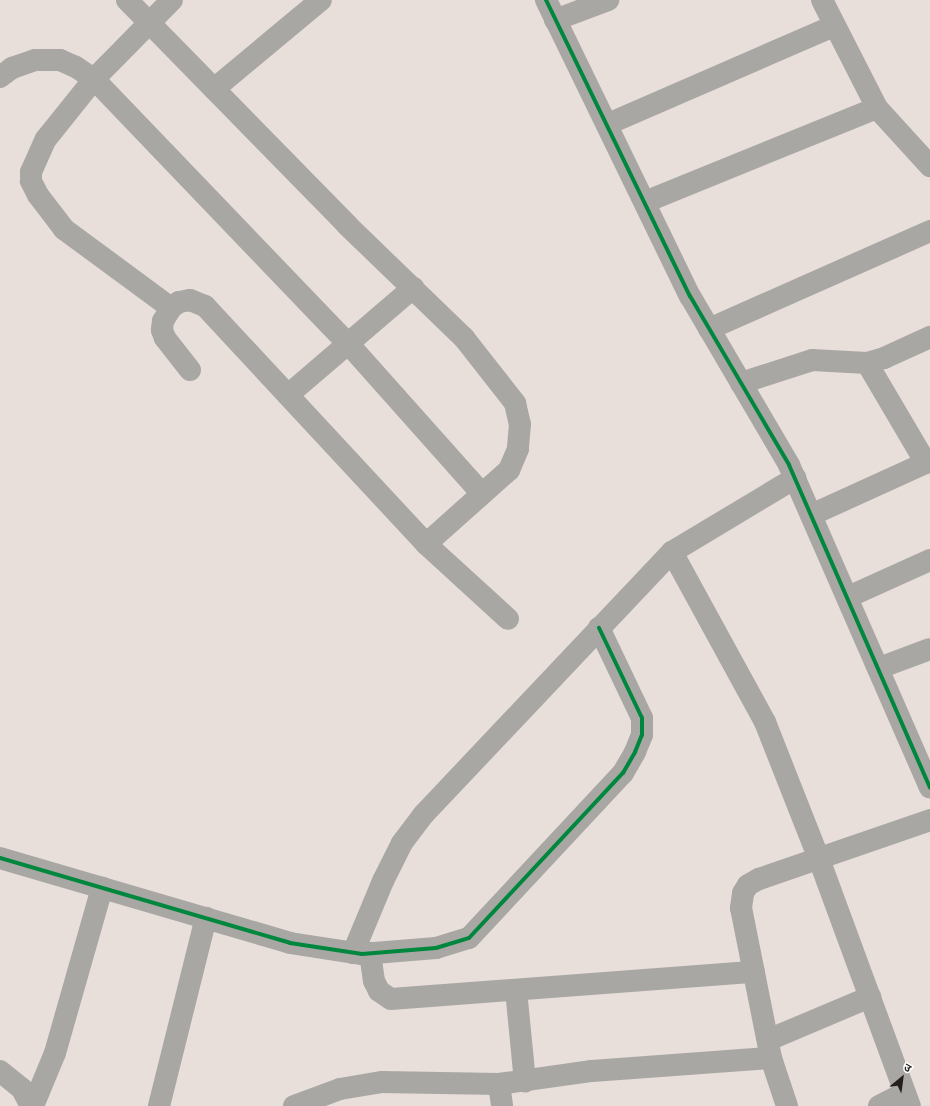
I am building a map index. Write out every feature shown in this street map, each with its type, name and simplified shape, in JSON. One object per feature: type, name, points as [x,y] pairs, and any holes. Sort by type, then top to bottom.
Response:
[{"type":"street","points":[[127,0],[214,89],[464,338],[515,403],[520,424],[518,449],[509,470],[426,544]]},
{"type":"street","points":[[171,308],[64,229],[38,195],[31,181],[31,172],[46,139],[94,79],[151,23],[172,0]]},
{"type":"street","points":[[214,89],[321,0]]},
{"type":"street","points":[[546,0],[608,124],[690,296],[795,478],[930,787]]},
{"type":"street","points":[[555,20],[608,0]]},
{"type":"street","points":[[822,0],[833,26],[876,108],[930,166]]},
{"type":"street","points":[[608,124],[833,26]]},
{"type":"street","points":[[0,77],[12,68],[35,60],[60,60],[76,67],[94,79],[348,345],[482,494]]},
{"type":"street","points":[[645,202],[876,108]]},
{"type":"street","points":[[709,329],[930,230]]},
{"type":"street","points":[[288,395],[413,288]]},
{"type":"street","points":[[190,370],[165,338],[162,330],[163,321],[171,308],[179,302],[190,300],[205,306],[426,544],[508,619]]},
{"type":"street","points":[[741,383],[812,360],[867,363],[884,358],[930,337]]},
{"type":"street","points":[[811,515],[928,462],[867,363]]},
{"type":"street","points":[[754,972],[391,999],[379,991],[362,953],[382,881],[402,843],[424,814],[672,552],[795,478]]},
{"type":"street","points":[[672,552],[765,722],[819,858],[907,1099],[879,1106]]},
{"type":"street","points":[[848,597],[930,560]]},
{"type":"street","points":[[0,858],[290,943],[362,953],[436,948],[469,938],[623,773],[642,735],[642,718],[599,628]]},
{"type":"street","points":[[879,668],[930,649]]},
{"type":"street","points":[[787,1106],[770,1049],[754,972],[741,908],[743,893],[748,885],[759,879],[930,820]]},
{"type":"street","points":[[32,1106],[55,1053],[102,888]]},
{"type":"street","points":[[159,1106],[206,918]]},
{"type":"street","points":[[516,990],[525,1082]]},
{"type":"street","points":[[294,1106],[340,1090],[382,1082],[499,1084],[525,1082],[592,1071],[770,1049],[870,997]]},
{"type":"street","points":[[0,1071],[22,1089],[32,1106]]},
{"type":"street","points":[[499,1084],[502,1106]]},
{"type":"cycle path","points":[[546,0],[690,296],[789,465],[930,787]]},
{"type":"cycle path","points":[[0,858],[290,943],[362,954],[436,948],[469,938],[623,773],[635,752],[642,735],[642,718],[599,628]]}]
